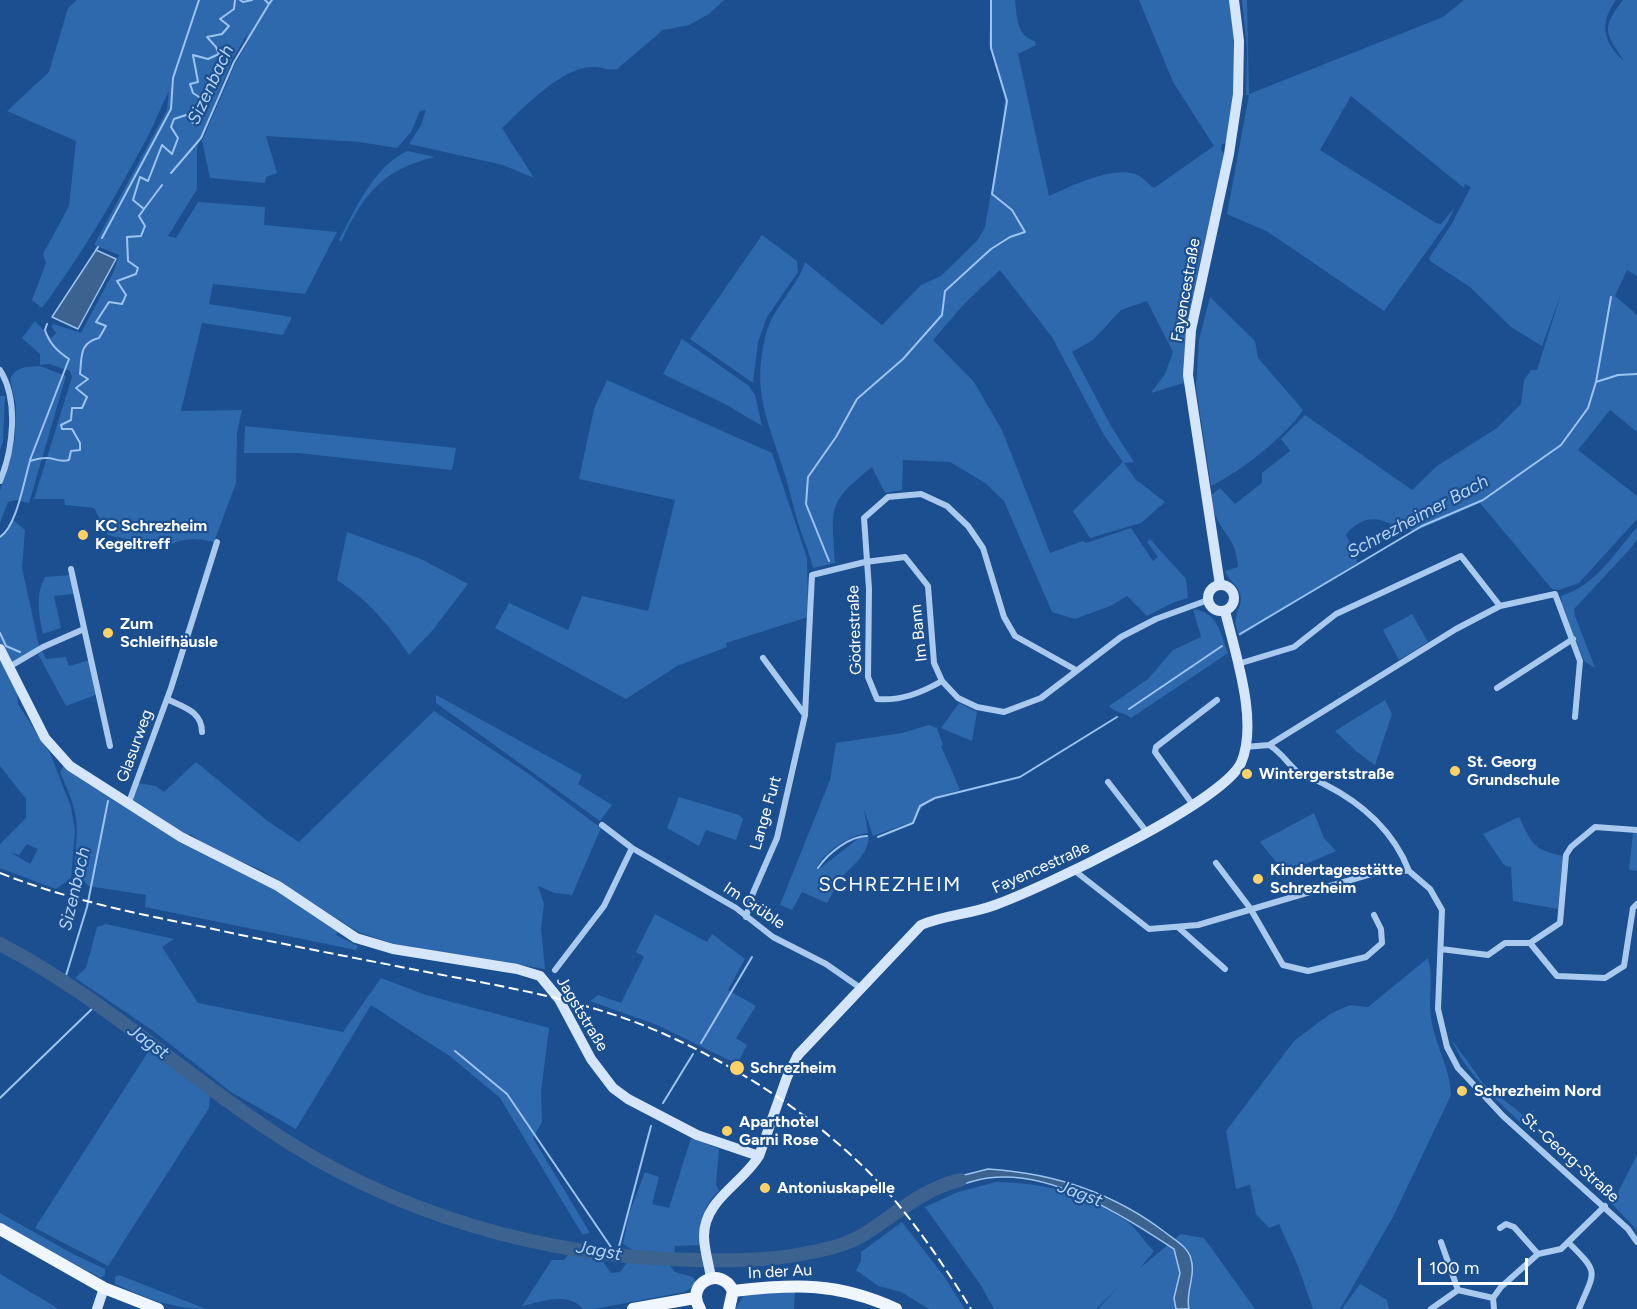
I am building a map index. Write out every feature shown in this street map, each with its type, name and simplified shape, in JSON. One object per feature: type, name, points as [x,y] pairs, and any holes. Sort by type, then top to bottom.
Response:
[{"type":"main road","points":[[0,1229],[104,1288],[158,1309]]},
{"type":"main road","points":[[633,1309],[698,1303],[701,1282],[710,1273],[722,1279],[733,1291],[734,1298],[729,1309]]},
{"type":"main road","name":"In der Au","points":[[733,1291],[792,1284],[831,1287],[869,1296],[896,1309]]},
{"type":"street","name":"Fayencestraße","points":[[710,1273],[705,1248],[706,1220],[714,1203],[752,1168],[759,1156],[787,1077],[798,1054],[859,987],[921,925],[943,916],[993,906],[1075,871],[1193,805],[1226,783],[1240,764],[1245,747],[1247,710],[1225,611],[1234,602],[1233,593],[1228,587],[1220,585],[1188,375],[1191,330],[1229,154],[1238,94],[1239,41],[1234,0]]},
{"type":"street","points":[[0,370],[7,385],[11,406],[11,438],[6,466],[0,481]]},
{"type":"street","points":[[865,562],[864,518],[888,497],[921,494],[947,506],[968,526],[983,548],[1004,617],[1015,636],[1076,670]]},
{"type":"street","name":"Glasurweg","points":[[129,802],[167,699],[217,542]]},
{"type":"street","points":[[1237,664],[1294,647],[1336,614],[1461,555],[1500,606]]},
{"type":"street","name":"Im Bann","points":[[812,575],[865,562],[905,557],[928,586],[934,663],[942,681],[958,698],[977,707],[1004,712],[1041,698],[1120,637],[1156,619],[1208,600]]},
{"type":"street","name":"Gödrestraße","points":[[865,562],[869,589],[868,677],[877,699],[903,698],[927,690],[942,681]]},
{"type":"street","points":[[71,569],[110,746]]},
{"type":"street","name":"Lange Furt","points":[[746,917],[753,893],[777,838],[805,715],[812,575]]},
{"type":"street","points":[[1220,585],[1212,588],[1208,600],[1214,610],[1225,611]]},
{"type":"street","points":[[1245,747],[1269,745],[1412,656],[1500,606],[1554,594],[1580,661],[1575,717]]},
{"type":"street","points":[[9,667],[43,647],[84,629]]},
{"type":"street","points":[[1497,688],[1573,639]]},
{"type":"street","name":"Jagststraße","points":[[0,648],[45,738],[70,766],[181,837],[278,886],[356,938],[402,951],[517,969],[540,976],[559,999],[591,1059],[613,1088],[628,1099],[697,1135],[759,1156]]},
{"type":"street","points":[[763,658],[805,715]]},
{"type":"street","name":"Glasurweg","points":[[167,699],[196,714],[202,723],[202,732]]},
{"type":"street","points":[[1193,805],[1155,752],[1156,747],[1217,700]]},
{"type":"street","points":[[1075,871],[1149,929],[1179,928],[1388,869],[1409,871],[1401,851],[1371,814],[1340,792],[1301,775],[1281,752],[1269,745]]},
{"type":"street","points":[[1108,782],[1146,831]]},
{"type":"street","name":"Im Grüble","points":[[602,825],[632,848],[736,908],[773,937],[825,964],[859,987]]},
{"type":"street","points":[[1441,949],[1488,955],[1505,943],[1530,943],[1560,923],[1566,855],[1571,847],[1595,827],[1637,830]]},
{"type":"street","points":[[555,970],[604,906],[632,848]]},
{"type":"street","points":[[1216,863],[1250,908],[1283,965],[1308,971],[1366,957],[1382,943],[1381,929],[1374,915]]},
{"type":"street","name":"St.-Georg-Straße","points":[[1409,871],[1430,889],[1442,910],[1438,1009],[1447,1047],[1458,1068],[1503,1116],[1629,1229],[1637,1242]]},
{"type":"street","points":[[1530,943],[1557,976],[1605,978],[1624,966],[1633,908],[1637,904]]},
{"type":"street","points":[[1179,928],[1225,969]]},
{"type":"street","points":[[1494,1309],[1493,1298],[1502,1287],[1538,1254],[1562,1249],[1605,1206]]},
{"type":"street","points":[[1500,1227],[1506,1224],[1514,1227],[1538,1254]]},
{"type":"street","points":[[1441,1242],[1458,1290]]},
{"type":"street","points":[[1569,1243],[1592,1266],[1594,1273],[1579,1309]]},
{"type":"street","points":[[97,1309],[104,1288]]},
{"type":"street","points":[[1431,1309],[1458,1290],[1493,1298]]},
{"type":"shaded area","points":[[77,0],[724,0],[709,14],[689,25],[663,30],[617,69],[582,68],[570,73],[545,89],[521,110],[502,128],[534,178],[503,165],[409,144],[421,125],[426,110],[420,111],[411,132],[397,148],[359,142],[266,136],[277,173],[266,177],[265,183],[210,178],[202,141],[236,62],[249,40],[246,39],[248,33],[232,60],[197,147],[197,189],[168,236],[176,238],[198,202],[265,207],[264,225],[337,232],[305,294],[213,284],[209,304],[292,317],[283,335],[202,323],[181,411],[242,410],[237,432],[236,483],[214,542],[189,539],[171,544],[166,548],[108,535],[94,508],[65,505],[64,499],[34,499],[72,377],[70,371],[49,364],[40,365],[40,354],[22,338],[35,321],[51,338],[56,333],[51,326],[54,324],[81,333],[113,273],[119,255],[94,245],[167,110],[169,91],[148,136],[111,202],[42,308],[32,300],[46,263],[43,254],[69,206],[76,141],[7,111],[49,72],[68,8]]},
{"type":"shaded area","points":[[991,0],[1015,0],[1021,30],[1024,35],[1035,41],[1036,45],[1018,54],[1049,196],[1092,178],[1126,172],[1138,175],[1154,188],[1214,146],[1173,82],[1139,0],[1231,0],[1234,72],[1228,143],[1222,144],[1221,150],[1225,154],[1193,296],[1185,354],[1184,383],[1151,393],[1165,374],[1173,352],[1147,301],[1121,310],[1093,340],[1072,352],[1112,428],[1134,462],[1124,463],[1135,479],[1165,502],[1141,523],[1090,538],[1073,511],[1123,462],[1104,435],[1052,337],[1000,270],[965,303],[933,340],[974,382],[1002,430],[1050,553],[1131,528],[1153,561],[1158,557],[1147,542],[1150,539],[1186,579],[1188,598],[1172,603],[1147,616],[1127,596],[1110,606],[1075,619],[1052,612],[1004,501],[985,483],[950,462],[903,460],[902,490],[885,493],[872,467],[846,490],[835,508],[833,530],[835,563],[813,568],[767,421],[760,373],[766,334],[769,324],[797,280],[805,262],[882,325],[921,285],[941,276],[977,241],[985,227],[1005,99],[989,44]]},
{"type":"shaded area","points":[[1242,0],[1247,0],[1249,94],[1443,17],[1464,0],[1616,0],[1607,17],[1606,32],[1612,47],[1624,61],[1613,44],[1608,25],[1623,0],[1637,0],[1637,276],[1627,270],[1615,296],[1637,315],[1637,432],[1610,410],[1578,450],[1637,496],[1637,519],[1579,583],[1559,590],[1552,589],[1480,503],[1413,532],[1401,521],[1393,525],[1373,519],[1356,525],[1346,535],[1356,555],[1357,563],[1239,637],[1236,620],[1241,598],[1225,571],[1238,567],[1237,557],[1232,543],[1218,522],[1211,495],[1220,488],[1235,504],[1262,483],[1262,473],[1290,451],[1281,439],[1305,415],[1412,490],[1437,466],[1497,428],[1521,404],[1524,380],[1531,370],[1537,370],[1561,294],[1542,346],[1511,327],[1470,287],[1430,261],[1429,258],[1451,225],[1471,187],[1465,184],[1464,188],[1351,96],[1320,150],[1436,223],[1441,224],[1455,207],[1447,223],[1384,311],[1268,232],[1227,214],[1249,95],[1246,95],[1247,48]]},
{"type":"shaded area","points":[[407,151],[435,157],[401,169],[376,186],[358,210],[341,242],[339,240],[352,215],[375,178],[395,158]]},
{"type":"shaded area","points":[[762,235],[797,261],[798,272],[767,317],[758,342],[753,383],[690,339]]},
{"type":"shaded area","points":[[1210,297],[1255,341],[1258,358],[1303,410],[1286,431],[1261,452],[1235,472],[1211,486],[1196,387],[1199,340]]},
{"type":"shaded area","points":[[682,339],[749,386],[755,395],[762,426],[725,404],[663,374]]},
{"type":"shaded area","points":[[40,366],[66,376],[29,503],[16,500],[8,502],[0,523],[0,491],[15,438],[16,406],[10,379],[19,369]]},
{"type":"shaded area","points":[[607,380],[772,453],[807,558],[808,617],[726,643],[727,647],[677,666],[626,699],[495,628],[509,603],[568,630],[582,596],[648,611],[675,500],[579,479],[594,409]]},
{"type":"shaded area","points":[[0,396],[5,396],[3,442],[0,451]]},
{"type":"shaded area","points":[[245,426],[456,448],[452,470],[298,453],[244,453]]},
{"type":"shaded area","points":[[13,520],[25,530],[22,568],[39,646],[9,667],[0,649],[0,537],[5,534]]},
{"type":"shaded area","points":[[1637,527],[1637,540],[1574,609],[1595,668],[1584,661],[1562,605],[1561,596],[1584,585],[1604,568]]},
{"type":"shaded area","points":[[347,532],[419,558],[468,584],[432,631],[409,655],[377,614],[359,596],[337,580]]},
{"type":"shaded area","points":[[71,575],[73,594],[54,596],[61,628],[43,634],[39,598],[45,577]]},
{"type":"shaded area","points":[[1193,609],[1208,614],[1213,619],[1228,653],[1131,718],[1111,708],[1109,706],[1148,679],[1173,650],[1201,637]]},
{"type":"shaded area","points":[[1412,614],[1428,642],[1399,660],[1383,630]]},
{"type":"shaded area","points":[[42,651],[46,659],[66,657],[69,666],[90,660],[98,694],[66,706],[38,654]]},
{"type":"shaded area","points":[[0,654],[17,691],[18,704],[50,753],[71,807],[75,831],[71,878],[56,889],[0,868],[0,844],[26,818],[26,799],[0,766]],"holes":[[[27,844],[38,849],[30,864],[10,852],[19,855]]]},
{"type":"shaded area","points":[[436,695],[582,775],[578,784],[612,805],[600,821],[436,703]]},
{"type":"shaded area","points":[[1385,700],[1392,714],[1375,765],[1335,731]]},
{"type":"shaded area","points":[[959,703],[977,712],[972,741],[941,728]]},
{"type":"shaded area","points":[[434,711],[526,772],[601,828],[572,895],[555,893],[538,886],[544,904],[541,928],[545,969],[394,944],[358,932],[263,871],[209,847],[190,834],[187,837],[131,801],[138,783],[156,786],[164,792],[196,762],[269,822],[299,842]]},
{"type":"shaded area","points":[[929,725],[937,728],[943,745],[941,746],[960,790],[926,804],[912,822],[873,836],[864,809],[868,833],[839,845],[826,855],[817,867],[819,869],[859,838],[869,837],[862,855],[842,877],[827,903],[802,892],[792,910],[780,905],[830,780],[836,743],[902,733]]},
{"type":"shaded area","points":[[64,765],[280,892],[338,931],[336,935],[358,946],[356,950],[145,907],[146,895],[88,886],[74,867],[77,828],[71,799],[60,772]]},
{"type":"shaded area","points":[[679,797],[739,815],[743,819],[736,840],[706,830],[699,846],[667,828]]},
{"type":"shaded area","points":[[1314,813],[1324,838],[1336,851],[1285,873],[1260,842]]},
{"type":"shaded area","points":[[1519,817],[1527,834],[1539,848],[1563,856],[1558,909],[1513,901],[1511,867],[1504,865],[1483,834]]},
{"type":"shaded area","points":[[1633,833],[1637,833],[1637,871],[1629,870]]},
{"type":"shaded area","points":[[655,914],[707,942],[712,934],[745,959],[728,990],[756,1006],[736,1038],[747,1045],[737,1064],[657,1025],[590,1001],[598,995],[621,1003],[644,957],[636,952]]},
{"type":"shaded area","points":[[106,924],[174,939],[162,947],[198,1003],[343,1032],[381,978],[426,995],[549,1028],[541,1092],[542,1122],[533,1138],[590,1233],[582,1234],[500,1098],[451,1057],[371,1005],[296,1129],[231,1092],[152,1030],[75,978],[86,968],[97,927]]},
{"type":"shaded area","points":[[1428,958],[1431,973],[1431,1018],[1448,1075],[1451,1095],[1393,1217],[1340,1309],[1313,1309],[1298,1266],[1279,1224],[1269,1228],[1256,1214],[1250,1185],[1236,1189],[1226,1131],[1294,1041],[1330,1014],[1350,1005],[1368,1007]]},
{"type":"shaded area","points":[[1452,1040],[1483,1083],[1524,1116],[1536,1109],[1521,1123],[1473,1075]]},
{"type":"shaded area","points":[[150,1049],[210,1094],[209,1108],[108,1266],[35,1228]]},
{"type":"shaded area","points":[[691,1138],[719,1149],[716,1184],[719,1191],[703,1215],[700,1245],[675,1246],[674,1255],[636,1252],[623,1244],[629,1214],[645,1172],[659,1177],[652,1204],[669,1208]]},
{"type":"shaded area","points":[[1637,1155],[1637,1230],[1612,1204]]},
{"type":"shaded area","points":[[996,1182],[1031,1185],[1066,1192],[1098,1204],[1114,1213],[1132,1226],[1154,1251],[1140,1268],[1181,1234],[1204,1238],[1255,1309],[1098,1309],[1119,1286],[1096,1309],[994,1309],[980,1284],[925,1207],[958,1192]]},
{"type":"shaded area","points":[[0,1213],[73,1254],[105,1269],[105,1275],[101,1278],[0,1225]]},
{"type":"shaded area","points":[[902,1222],[943,1275],[965,1309],[929,1309],[901,1292],[878,1286],[856,1270],[861,1261],[861,1252]]},
{"type":"shaded area","points":[[571,1251],[602,1260],[611,1273],[620,1272],[629,1260],[670,1266],[675,1272],[693,1277],[697,1285],[684,1292],[594,1309],[583,1309],[570,1300],[562,1299],[522,1306],[552,1260],[564,1260]]},
{"type":"shaded area","points":[[0,1274],[54,1306],[58,1309],[0,1309]]},
{"type":"shaded area","points":[[119,1275],[206,1309],[171,1305],[137,1294],[115,1284],[115,1277]]},
{"type":"shaded area","points":[[1360,1284],[1387,1300],[1389,1309],[1342,1309]]},
{"type":"shaded area","points":[[795,1292],[794,1309],[735,1309],[744,1295]]},
{"type":"water","points":[[96,250],[116,259],[78,329],[52,317]]},
{"type":"water","points":[[988,1169],[1059,1180],[1104,1196],[1146,1219],[1181,1244],[1189,1255],[1192,1272],[1188,1297],[1189,1309],[1176,1309],[1174,1298],[1180,1273],[1174,1249],[1110,1210],[1062,1188],[1037,1181],[1012,1177],[988,1178],[948,1188],[941,1181]]},
{"type":"waterway","points":[[102,238],[171,109],[173,78],[199,0]]},
{"type":"waterway","name":"Sizenbach","points":[[0,537],[6,531],[15,513],[30,461],[45,458],[69,460],[71,451],[80,450],[80,443],[72,429],[62,429],[61,425],[71,420],[72,408],[82,408],[87,397],[76,388],[88,379],[80,374],[83,351],[88,343],[99,338],[106,326],[96,322],[109,302],[122,304],[126,295],[117,281],[136,274],[138,268],[128,261],[127,237],[141,236],[145,226],[139,216],[144,209],[133,200],[140,177],[148,181],[162,145],[172,154],[178,138],[171,127],[174,119],[186,115],[193,123],[205,95],[199,97],[193,93],[190,84],[198,82],[193,55],[208,59],[219,54],[207,37],[222,34],[229,26],[220,19],[234,9],[235,0]]},
{"type":"waterway","name":"Sizenbach","points":[[240,0],[243,2],[252,0]]},
{"type":"waterway","name":"Sizenbach","points":[[265,0],[269,4],[272,0]]},
{"type":"waterway","points":[[829,561],[806,504],[808,477],[836,437],[857,399],[903,359],[942,315],[945,291],[991,249],[1010,237],[1025,232],[1012,210],[992,194],[1007,101],[991,48],[991,0]]},
{"type":"waterway","name":"Sizenbach","points":[[171,173],[201,138],[234,62],[269,4]]},
{"type":"waterway","name":"Sizenbach","points":[[144,209],[162,185]]},
{"type":"waterway","name":"Schrezheimer Bach","points":[[1240,634],[1422,526],[1483,500],[1561,445],[1588,408],[1596,382],[1611,297]]},
{"type":"waterway","points":[[30,460],[69,359],[51,343],[45,330],[47,324]]},
{"type":"waterway","points":[[1596,382],[1618,375],[1637,374]]},
{"type":"waterway","name":"Sizenbach","points":[[0,633],[6,646],[20,652]]},
{"type":"waterway","name":"Schrezheimer Bach","points":[[1129,709],[1222,646]]},
{"type":"waterway","name":"Schrezheimer Bach","points":[[878,837],[913,823],[920,806],[935,798],[1020,777],[1117,717]]},
{"type":"waterway","name":"Sizenbach","points":[[64,982],[87,907],[108,801]]},
{"type":"waterway","name":"Schrezheimer Bach","points":[[818,868],[840,846],[867,836]]},
{"type":"waterway","name":"Jagst","points":[[0,944],[70,986],[235,1106],[316,1159],[366,1185],[419,1207],[472,1226],[527,1240],[583,1251],[639,1257],[736,1260],[789,1256],[818,1251],[856,1239],[921,1196],[960,1180]]},
{"type":"waterway","name":"Schrezheimer Bach","points":[[701,1043],[752,957]]},
{"type":"waterway","points":[[0,1098],[95,1006]]},
{"type":"waterway","points":[[455,1051],[507,1094],[617,1256]]},
{"type":"waterway","name":"Schrezheimer Bach","points":[[663,1103],[693,1054]]},
{"type":"waterway","name":"Schrezheimer Bach","points":[[617,1254],[651,1126]]},
{"type":"railway","points":[[0,873],[77,899],[130,912],[580,1004],[662,1033],[723,1063],[781,1099],[835,1141],[896,1202],[930,1247],[971,1309]]},
{"type":"place","name":"KC Schrezheim Kegeltreff","points":[[83,535]]},
{"type":"place","name":"Zum Schleifhäusle","points":[[108,633]]},
{"type":"place","name":"St. Georg Grundschule","points":[[1455,771]]},
{"type":"place","name":"Wintergerststraße","points":[[1247,774]]},
{"type":"place","name":"Kindertagesstätte Schrezheim","points":[[1258,879]]},
{"type":"place","name":"Schrezheim","points":[[737,1068]]},
{"type":"place","name":"Schrezheim Nord","points":[[1462,1091]]},
{"type":"place","name":"Aparthotel Garni Rose","points":[[727,1131]]},
{"type":"place","name":"Antoniuskapelle","points":[[765,1188]]},
{"type":"district","name":"SCHREZHEIM","points":[[890,885]]}]
